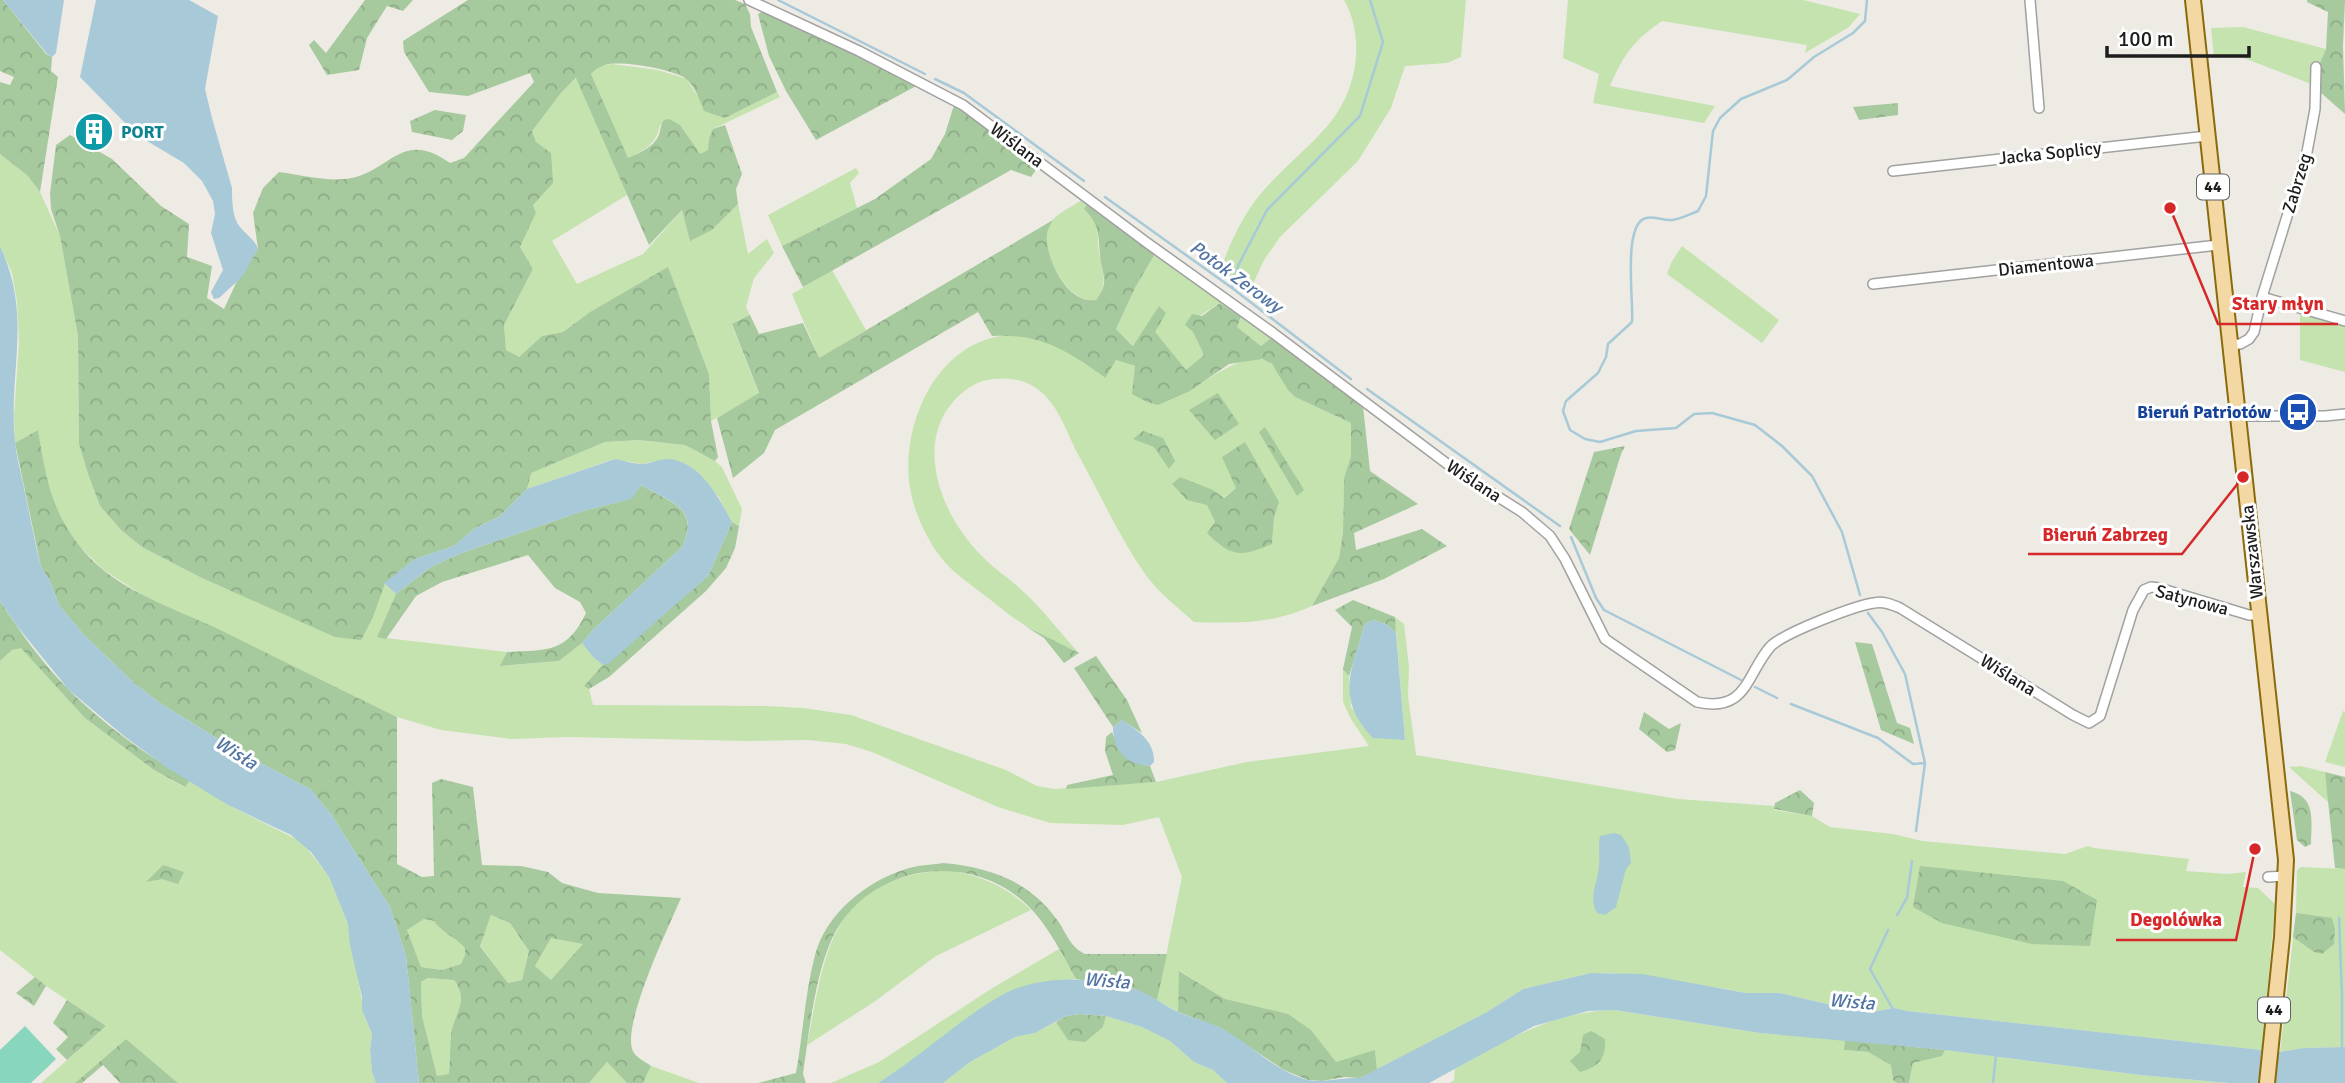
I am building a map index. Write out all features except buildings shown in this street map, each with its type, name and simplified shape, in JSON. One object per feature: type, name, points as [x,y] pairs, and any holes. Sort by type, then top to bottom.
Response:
[{"type":"main road","name":"Warszawska","points":[[2193,0],[2286,876],[2267,1083]]},
{"type":"street","name":"Wiślana","points":[[749,0],[859,51],[963,105],[1443,461],[1522,512],[1550,536],[1565,559],[1605,639],[1697,702],[1715,705],[1739,696],[1771,646],[1783,636],[1873,603],[1882,602],[1900,608],[2073,716],[2089,723],[2100,716],[2122,647]]},
{"type":"street","points":[[2030,0],[2039,108]]},
{"type":"street","name":"Zabrzeg","points":[[2229,345],[2240,344],[2254,332],[2307,152],[2315,109],[2316,66]]},
{"type":"street","name":"Jacka Soplicy","points":[[1893,170],[2207,136]]},
{"type":"street","name":"Diamentowa","points":[[1873,284],[2218,245]]},
{"type":"street","points":[[2263,297],[2345,321]]},
{"type":"street","points":[[2237,416],[2345,414]]},
{"type":"street","name":"Satynowa","points":[[2122,647],[2133,610],[2144,590],[2151,587],[2249,615],[2259,615]]},
{"type":"street","points":[[2268,877],[2286,876]]},
{"type":"green space","points":[[0,0],[3,0],[46,54],[52,57],[51,71],[58,77],[40,192],[28,176],[0,154],[0,82],[10,85],[14,77],[0,71]]},
{"type":"green space","points":[[365,0],[413,0],[403,11],[387,6],[367,38],[359,70],[327,75],[309,45],[314,40],[326,53]]},
{"type":"green space","points":[[468,0],[735,0],[745,4],[750,14],[751,27],[777,92],[725,118],[704,111],[689,81],[669,71],[646,66],[612,64],[605,65],[591,74],[628,158],[653,144],[664,120],[669,119],[680,125],[700,154],[708,150],[713,129],[725,125],[742,174],[736,189],[738,204],[712,230],[690,241],[682,210],[649,245],[576,78],[532,131],[536,142],[551,153],[553,183],[533,205],[536,213],[520,247],[533,269],[504,325],[506,350],[519,357],[542,336],[563,332],[590,312],[668,267],[709,374],[711,421],[718,457],[715,461],[685,445],[639,440],[605,442],[531,473],[527,489],[499,517],[475,528],[454,546],[415,559],[385,583],[373,617],[361,640],[335,637],[202,578],[142,547],[122,531],[100,506],[79,444],[78,336],[60,236],[51,209],[50,194],[56,145],[70,135],[112,159],[161,206],[189,224],[187,257],[212,266],[207,298],[224,309],[236,283],[258,249],[253,213],[263,188],[279,172],[345,179],[360,176],[406,151],[419,150],[433,153],[450,163],[464,158],[534,82],[530,73],[468,96],[429,92],[404,52],[403,41]]},
{"type":"green space","points":[[1344,0],[1466,0],[1461,57],[1447,63],[1405,66],[1391,108],[1358,161],[1280,237],[1264,260],[1248,295],[1219,273],[1236,234],[1258,197],[1329,124],[1346,96],[1352,80],[1356,47],[1351,15]]},
{"type":"green space","points":[[1568,0],[1803,0],[1860,14],[1849,27],[1805,53],[1807,45],[1662,21],[1630,49],[1610,86],[1715,106],[1704,123],[1593,103],[1599,74],[1563,58]]},
{"type":"green space","points":[[2307,0],[2345,0],[2345,114],[2311,84],[2326,49],[2328,12]]},
{"type":"green space","points":[[765,10],[918,85],[816,140],[786,91],[769,56],[758,14]]},
{"type":"green space","points":[[2243,27],[2326,49],[2311,84],[2236,55],[2214,57],[2211,28]]},
{"type":"green space","points":[[612,64],[658,70],[687,79],[696,94],[725,118],[777,92],[780,97],[713,129],[708,150],[699,155],[680,125],[660,125],[653,142],[628,159],[591,74],[601,66]]},
{"type":"green space","points":[[577,78],[627,195],[552,241],[577,284],[643,254],[682,210],[690,240],[712,230],[738,204],[748,254],[767,239],[774,253],[754,278],[746,307],[750,315],[732,325],[759,394],[711,421],[709,374],[668,268],[590,312],[563,332],[542,336],[519,357],[506,351],[504,325],[533,269],[520,247],[536,213],[533,205],[536,142],[532,131],[561,93]]},
{"type":"green space","points":[[1898,103],[1898,115],[1859,120],[1853,107]]},
{"type":"green space","points":[[954,105],[1038,167],[1031,177],[1011,170],[803,287],[782,246],[875,199],[931,159],[945,134]]},
{"type":"green space","points":[[435,110],[466,115],[463,131],[452,140],[412,132],[410,121]]},
{"type":"green space","points":[[0,154],[28,176],[40,192],[60,236],[78,336],[79,444],[100,506],[122,531],[142,547],[224,588],[245,595],[373,617],[384,583],[396,594],[377,637],[507,652],[501,666],[559,661],[582,643],[603,665],[585,686],[589,689],[593,705],[766,706],[851,715],[1006,770],[1037,786],[1055,789],[1156,782],[1247,762],[1369,746],[1343,702],[1343,669],[1349,676],[1351,708],[1405,740],[1395,617],[1404,624],[1409,667],[1408,696],[1416,755],[1678,799],[1774,806],[1774,810],[1812,816],[1830,827],[1893,834],[1922,841],[2065,854],[2088,846],[2189,859],[2186,871],[2227,874],[2246,872],[2243,887],[2258,888],[2275,904],[2262,1050],[1894,1008],[1878,1011],[1858,1006],[1844,1008],[1780,993],[1746,993],[1613,973],[1591,973],[1523,989],[1487,1012],[1377,1070],[1375,1051],[1336,1063],[1311,1030],[1225,999],[1180,971],[1178,1012],[1157,1000],[1182,877],[1159,817],[1123,825],[1050,823],[998,807],[872,752],[846,744],[808,740],[568,737],[511,739],[441,730],[397,717],[147,598],[104,570],[80,547],[66,527],[48,491],[38,430],[15,443],[19,342],[17,302],[12,273],[0,246]]},
{"type":"green space","points":[[856,168],[859,173],[850,183],[857,208],[782,246],[768,215]]},
{"type":"green space","points":[[1083,199],[1088,203],[1084,209],[1098,232],[1103,284],[1096,300],[1075,294],[1066,285],[1058,274],[1048,248],[1047,236],[1051,222]]},
{"type":"green space","points":[[1088,203],[1155,254],[1116,329],[1133,346],[1159,306],[1166,313],[1155,332],[1186,370],[1204,355],[1193,332],[1185,325],[1192,314],[1202,316],[1220,303],[1241,317],[1237,327],[1261,346],[1272,337],[1363,406],[1370,471],[1418,504],[1354,533],[1356,550],[1422,529],[1447,546],[1384,579],[1312,606],[1339,558],[1343,532],[1344,478],[1351,456],[1351,423],[1295,397],[1272,364],[1262,359],[1229,364],[1190,391],[1158,405],[1147,402],[1132,394],[1135,366],[1116,360],[1105,378],[1053,346],[1024,338],[992,336],[978,312],[775,430],[764,453],[733,478],[717,418],[759,393],[732,324],[750,315],[759,334],[803,323],[819,358],[1053,220],[1047,238],[1056,271],[1077,296],[1096,300],[1103,288],[1104,277],[1097,230],[1084,209]]},
{"type":"green space","points":[[1682,246],[1779,320],[1762,343],[1667,274]]},
{"type":"green space","points":[[1155,254],[1223,301],[1185,325],[1193,332],[1204,355],[1186,370],[1154,332],[1159,307],[1134,346],[1116,329]]},
{"type":"green space","points":[[832,270],[866,330],[819,358],[792,294]]},
{"type":"green space","points":[[2300,314],[2345,327],[2345,372],[2300,360]]},
{"type":"green space","points":[[1242,316],[1272,337],[1261,346],[1237,327]]},
{"type":"green space","points":[[1010,335],[1038,340],[1082,361],[1104,378],[1116,360],[1190,391],[1219,372],[1243,361],[1265,360],[1273,366],[1295,397],[1351,423],[1351,456],[1344,478],[1343,532],[1339,558],[1312,606],[1267,620],[1194,622],[1145,574],[1111,517],[1051,403],[1029,384],[1003,378],[986,380],[970,387],[951,405],[939,425],[935,447],[936,471],[942,494],[952,517],[966,538],[987,561],[1033,601],[1079,653],[1020,622],[960,576],[939,555],[920,520],[909,481],[909,457],[912,432],[931,386],[946,366],[964,351],[985,340]],"holes":[[[1236,488],[1279,502],[1274,518],[1272,544],[1215,522],[1207,505],[1213,490],[1223,498]]]},
{"type":"green space","points":[[1218,393],[1239,424],[1215,440],[1189,410]]},
{"type":"green space","points":[[1265,427],[1304,490],[1297,496],[1259,432]]},
{"type":"green space","points":[[38,430],[47,476],[61,516],[78,544],[106,572],[140,594],[214,627],[397,717],[397,864],[422,877],[434,876],[432,783],[441,779],[473,787],[482,865],[521,866],[548,872],[562,883],[598,893],[681,898],[647,977],[633,1023],[631,1041],[634,1053],[651,1066],[643,1083],[627,1083],[607,1062],[589,1083],[419,1083],[406,956],[390,907],[331,814],[310,789],[236,750],[160,703],[135,684],[84,635],[59,605],[50,581],[41,567],[15,443]],"holes":[[[491,915],[510,923],[529,951],[522,980],[508,983],[480,946]],[[424,919],[434,921],[465,948],[461,964],[442,970],[421,967],[407,930]],[[551,938],[583,944],[551,980],[535,966]],[[428,978],[454,980],[459,988],[461,1001],[451,1034],[449,1074],[437,1076],[422,1016],[421,982]]]},
{"type":"green space","points":[[1143,431],[1163,438],[1175,461],[1169,469],[1154,447],[1133,439]]},
{"type":"green space","points":[[639,440],[685,445],[722,467],[742,509],[739,526],[732,522],[718,496],[668,459],[642,464],[614,459],[527,489],[530,473],[605,442]]},
{"type":"green space","points":[[1245,442],[1279,502],[1274,518],[1272,544],[1237,553],[1223,547],[1207,533],[1215,522],[1207,505],[1187,500],[1172,484],[1180,477],[1213,490],[1224,498],[1236,488],[1222,457]]},
{"type":"green space","points":[[1625,446],[1590,555],[1569,529],[1594,452]]},
{"type":"green space","points":[[642,485],[672,502],[685,515],[688,523],[687,534],[682,547],[582,643],[559,661],[500,666],[507,652],[534,651],[554,647],[563,642],[579,626],[586,613],[580,602],[555,588],[528,555],[442,582],[416,596],[386,639],[377,637],[396,594],[431,567],[459,554],[583,511],[630,499]]},
{"type":"green space","points":[[732,522],[739,526],[735,548],[726,568],[706,591],[609,677],[589,689],[584,686],[603,665],[708,576]]},
{"type":"green space","points":[[1353,600],[1395,617],[1396,633],[1386,624],[1373,620],[1365,624],[1349,676],[1343,669],[1352,627],[1335,610]]},
{"type":"green space","points":[[0,601],[32,647],[69,690],[127,739],[190,780],[185,787],[154,770],[85,718],[21,648],[12,650],[0,661]]},
{"type":"green space","points":[[1025,626],[1079,653],[1064,663],[1044,638]]},
{"type":"green space","points":[[1855,642],[1872,644],[1897,723],[1910,728],[1914,744],[1881,730]]},
{"type":"green space","points":[[21,647],[85,718],[154,770],[184,787],[190,780],[228,805],[302,842],[329,877],[348,924],[365,1018],[372,1034],[370,1050],[376,1083],[178,1083],[126,1039],[75,1083],[41,1083],[106,1026],[46,986],[0,950],[0,661],[12,650]]},
{"type":"green space","points":[[1096,656],[1127,700],[1142,733],[1122,720],[1113,727],[1074,668]]},
{"type":"green space","points":[[2343,711],[2345,712],[2345,767],[2325,762]]},
{"type":"green space","points":[[1644,712],[1669,729],[1681,723],[1675,750],[1667,752],[1639,729]]},
{"type":"green space","points":[[1112,732],[1115,740],[1143,765],[1150,766],[1156,782],[1066,789],[1067,785],[1113,775],[1105,751],[1106,737]]},
{"type":"green space","points":[[2301,766],[2325,772],[2330,804],[2289,767]]},
{"type":"green space","points":[[2325,772],[2345,777],[2345,869],[2335,868]]},
{"type":"green space","points":[[1800,790],[1814,803],[1812,816],[1774,809],[1775,803]]},
{"type":"green space","points":[[2290,791],[2305,799],[2311,812],[2311,844],[2305,847],[2297,840]]},
{"type":"green space","points":[[943,863],[976,868],[1007,878],[1021,886],[1047,907],[1072,944],[1085,954],[1167,954],[1157,1000],[1135,989],[1076,979],[1036,914],[1018,897],[995,883],[971,874],[945,871],[920,873],[896,880],[873,892],[853,908],[837,929],[824,961],[814,999],[803,1074],[806,1083],[758,1083],[796,1073],[815,955],[820,940],[838,912],[863,890],[891,874]]},
{"type":"green space","points":[[163,865],[184,872],[178,884],[162,879],[146,882]]},
{"type":"green space","points":[[1920,866],[2063,881],[2097,900],[2090,946],[2032,944],[1942,923],[1913,907]]},
{"type":"green space","points":[[2301,867],[2345,869],[2345,1047],[2303,1048],[2280,1052],[2296,913],[2297,870]]},
{"type":"green space","points":[[948,870],[993,883],[1031,910],[936,956],[874,1002],[807,1045],[820,978],[840,924],[857,904],[879,887],[909,876]]},
{"type":"green space","points":[[2296,913],[2332,918],[2335,929],[2334,944],[2322,954],[2314,952],[2293,937]]},
{"type":"green space","points":[[491,915],[510,923],[529,951],[522,980],[508,983],[480,945]]},
{"type":"green space","points":[[424,919],[434,921],[465,948],[461,964],[442,970],[421,967],[407,930]]},
{"type":"green space","points":[[551,937],[584,944],[552,981],[535,966]]},
{"type":"green space","points":[[1059,949],[1076,979],[1038,983],[878,1083],[831,1083],[879,1062],[991,989]]},
{"type":"green space","points":[[1179,971],[1225,999],[1288,1014],[1311,1030],[1336,1062],[1375,1050],[1377,1070],[1360,1078],[1344,1077],[1322,1081],[1308,1080],[1284,1070],[1221,1028],[1178,1012]]},
{"type":"green space","points":[[35,977],[46,986],[34,1006],[16,993]]},
{"type":"green space","points":[[428,978],[454,980],[461,995],[451,1034],[449,1075],[437,1076],[422,1016],[421,982]]},
{"type":"green space","points":[[67,1000],[106,1026],[67,1060],[56,1049],[68,1037],[53,1023]]},
{"type":"green space","points":[[1615,1010],[1760,1033],[1845,1040],[1845,1050],[1868,1052],[1891,1065],[1893,1080],[1897,1083],[1450,1083],[1454,1080],[1455,1069],[1531,1029],[1570,1016]]},
{"type":"green space","points":[[1066,1016],[1106,1016],[1103,1027],[1085,1042],[1068,1040],[1056,1022]]},
{"type":"green space","points":[[1106,1016],[1142,1027],[1170,1041],[1194,1062],[1213,1070],[1227,1083],[943,1083],[970,1062],[1015,1037],[1035,1033],[1056,1022],[1068,1039],[1103,1027]]},
{"type":"green space","points":[[25,1026],[56,1059],[31,1083],[0,1083],[0,1050]]},
{"type":"green space","points":[[1591,1031],[1605,1039],[1604,1052],[1600,1062],[1580,1072],[1570,1061],[1580,1052],[1583,1035]]},
{"type":"green space","points":[[126,1039],[178,1083],[120,1083],[103,1065],[82,1083],[75,1083]]},
{"type":"green space","points":[[1845,1040],[1945,1050],[1942,1056],[1913,1063],[1909,1083],[1897,1083],[1893,1080],[1891,1065],[1868,1052],[1844,1050]]},
{"type":"green space","points":[[1945,1050],[2140,1075],[2229,1083],[1909,1083],[1913,1063],[1942,1056]]},
{"type":"green space","points":[[607,1062],[627,1083],[589,1083]]},
{"type":"green space","points":[[651,1066],[699,1083],[643,1083]]},
{"type":"water","points":[[3,0],[64,0],[56,53],[52,57],[47,54]]},
{"type":"water","points":[[96,0],[189,0],[218,16],[205,89],[232,188],[235,219],[258,249],[242,277],[219,298],[214,299],[211,292],[223,270],[211,233],[215,214],[213,201],[202,181],[184,163],[147,141],[126,124],[80,77]]},
{"type":"water","name":"Wisła","points":[[0,246],[10,272],[17,320],[14,391],[16,452],[41,567],[50,581],[59,605],[84,635],[135,684],[160,703],[236,750],[310,789],[331,814],[390,907],[406,956],[419,1083],[376,1083],[370,1050],[372,1034],[362,1010],[348,924],[329,877],[311,852],[291,835],[228,805],[166,767],[124,736],[69,690],[0,601]]},
{"type":"water","points":[[615,459],[641,464],[668,459],[690,466],[707,482],[732,522],[708,576],[608,664],[603,665],[593,657],[582,643],[682,547],[687,534],[688,523],[680,508],[642,485],[631,499],[583,511],[459,554],[431,567],[396,594],[384,583],[415,559],[454,546],[475,528],[499,517],[527,489]]},
{"type":"water","points":[[1373,620],[1386,624],[1396,633],[1405,740],[1373,738],[1361,724],[1350,697],[1351,670],[1355,656],[1365,624]]},
{"type":"water","points":[[1122,720],[1139,732],[1152,748],[1154,762],[1150,766],[1134,763],[1118,749],[1113,727]]},
{"type":"water","points":[[1614,833],[1621,835],[1629,847],[1631,863],[1626,869],[1616,907],[1605,915],[1597,913],[1593,901],[1599,866],[1599,840],[1600,836]]},
{"type":"water","points":[[1591,973],[1642,974],[1746,993],[1780,993],[1844,1008],[1858,1006],[1878,1011],[1894,1008],[2280,1052],[2303,1048],[2345,1047],[2345,1083],[2229,1083],[2140,1075],[1945,1050],[1760,1033],[1615,1010],[1588,1011],[1534,1026],[1429,1083],[1227,1083],[1213,1070],[1194,1062],[1170,1041],[1142,1027],[1106,1016],[1080,1014],[1066,1016],[1035,1033],[1015,1037],[970,1062],[943,1083],[878,1083],[1004,994],[1051,980],[1102,982],[1140,991],[1176,1011],[1232,1034],[1285,1071],[1308,1080],[1320,1081],[1360,1078],[1487,1012],[1523,989]]},
{"type":"waterway","points":[[778,0],[925,74]]},
{"type":"waterway","points":[[1232,288],[1238,266],[1267,210],[1360,116],[1383,42],[1370,0]]},
{"type":"waterway","points":[[1860,595],[1842,532],[1812,476],[1782,446],[1755,425],[1712,413],[1694,414],[1676,428],[1636,431],[1600,442],[1585,439],[1570,430],[1563,411],[1566,401],[1598,373],[1606,357],[1608,344],[1632,322],[1632,248],[1639,223],[1646,218],[1682,218],[1698,211],[1706,196],[1713,131],[1720,118],[1741,99],[1787,80],[1814,57],[1853,33],[1865,21],[1867,0]]},
{"type":"waterway","points":[[935,79],[964,93],[1084,181]]},
{"type":"waterway","name":"Potok Zerowy","points":[[1105,197],[1232,288],[1351,379]]},
{"type":"waterway","points":[[1367,389],[1560,526]]},
{"type":"waterway","points":[[1571,537],[1596,598],[1604,610],[1741,680]]},
{"type":"waterway","points":[[1868,613],[1882,632],[1905,674],[1925,763],[1916,831]]},
{"type":"waterway","points":[[1755,687],[1777,698]]},
{"type":"waterway","points":[[1791,704],[1878,738],[1913,764],[1925,763]]},
{"type":"waterway","points":[[1897,915],[1907,898],[1912,861]]},
{"type":"waterway","points":[[2339,918],[2342,1047]]},
{"type":"waterway","name":"Wisła","points":[[1888,930],[1870,969],[1894,1011]]},
{"type":"waterway","points":[[1993,1083],[1996,1055]]},
{"type":"place","name":"PORT","points":[[94,132]]},
{"type":"place","name":"Stary młyn","points":[[2170,208]]},
{"type":"place","name":"Bieruń Patriotów","points":[[2298,412]]},
{"type":"place","name":"Bieruń Zabrzeg","points":[[2243,477]]},
{"type":"place","name":"Degolówka","points":[[2255,849]]}]
